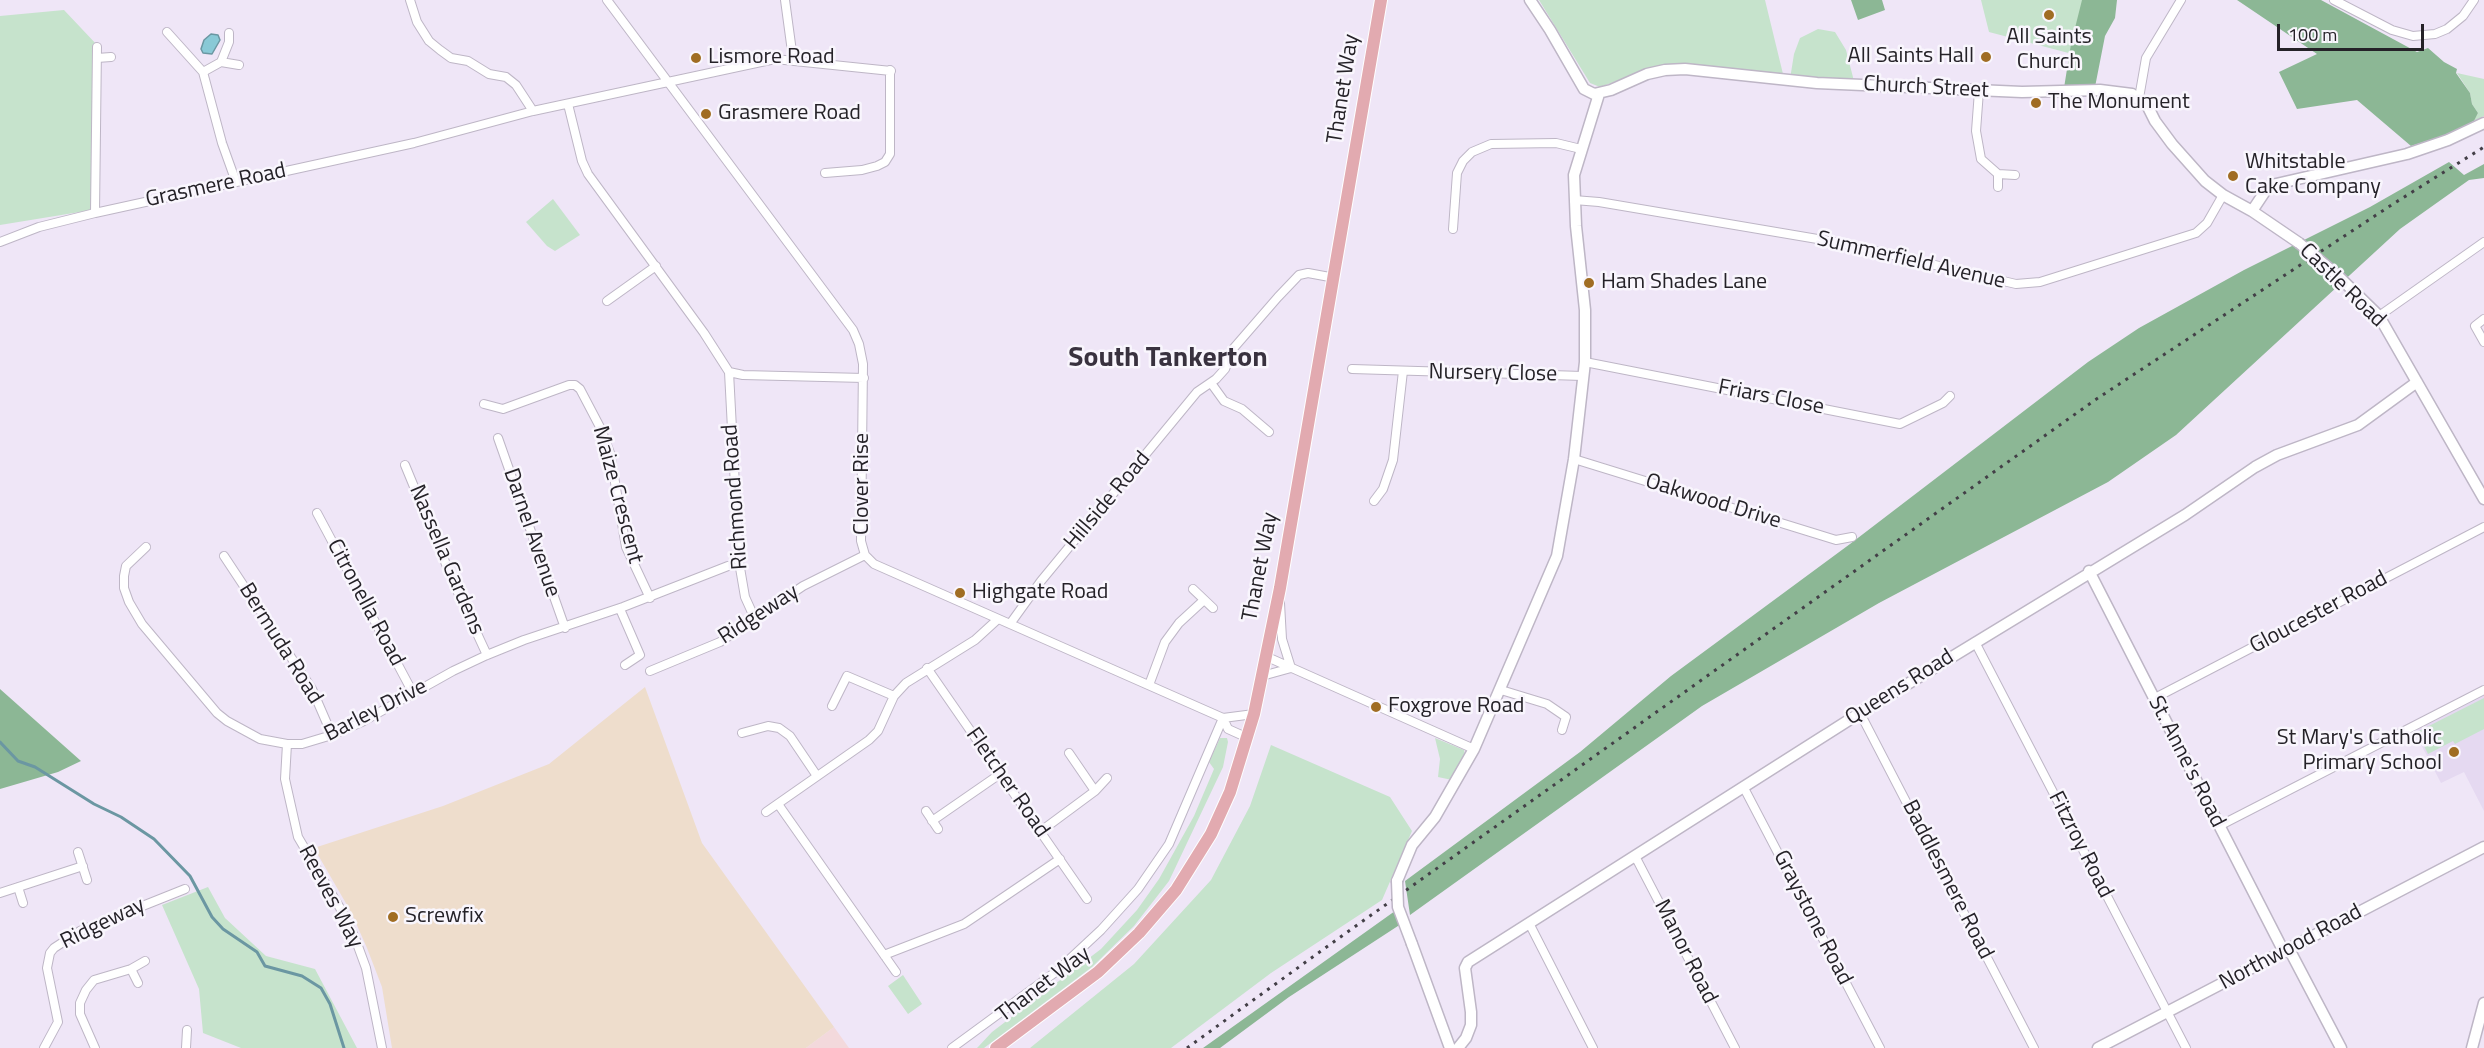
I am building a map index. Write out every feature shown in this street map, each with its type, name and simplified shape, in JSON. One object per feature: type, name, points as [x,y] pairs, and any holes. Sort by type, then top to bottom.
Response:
[{"type":"main road","name":"Thanet Way","points":[[996,1048],[1098,972],[1139,933],[1176,890],[1211,834],[1230,792],[1254,714],[1280,588],[1381,0]]},
{"type":"street","points":[[410,0],[417,22],[429,40],[440,50],[451,58],[463,59],[489,74],[506,77],[516,85],[533,111]]},
{"type":"street","points":[[607,0],[667,82]]},
{"type":"street","points":[[785,0],[793,59]]},
{"type":"street","points":[[1450,1048],[1398,907],[1397,881],[1412,845],[1435,817],[1474,749],[1557,556],[1574,459],[1585,362],[1585,310],[1574,200],[1574,175],[1599,94],[1584,89],[1530,0]]},
{"type":"street","points":[[2181,0],[2151,46],[2146,58],[2139,98],[2148,106],[2155,121],[2172,144],[2205,181],[2223,195]]},
{"type":"street","points":[[2334,0],[2392,30],[2413,36],[2435,34],[2447,29],[2463,16],[2474,0]]},
{"type":"street","points":[[167,32],[203,72],[222,143],[236,182]]},
{"type":"street","points":[[203,72],[221,62],[230,42],[229,33]]},
{"type":"street","points":[[95,213],[97,47]]},
{"type":"street","points":[[98,58],[111,57]]},
{"type":"street","name":"Grasmere Road","points":[[0,242],[39,227],[95,213],[414,143],[533,111],[775,58],[891,70],[890,154],[885,162],[862,170],[825,173]]},
{"type":"street","points":[[221,62],[239,65]]},
{"type":"street","name":"Church Street","points":[[1599,94],[1647,74],[1684,69],[1817,83],[1979,91],[2100,90],[2123,92],[2139,98]]},
{"type":"street","name":"Clover Rise","points":[[667,82],[853,330],[859,344],[864,378],[861,541],[865,555],[874,564],[1223,718],[1228,729],[1248,738]]},
{"type":"street","points":[[1979,91],[1977,148],[1981,159],[1998,174],[2015,175]]},
{"type":"street","points":[[567,104],[582,161],[588,174],[656,266],[729,372],[743,375],[864,378]]},
{"type":"street","points":[[2252,211],[2268,187],[2407,154],[2484,123]]},
{"type":"street","points":[[1452,229],[1457,174],[1463,161],[1472,152],[1491,144],[1556,142],[1581,149]]},
{"type":"street","points":[[1998,174],[1998,187]]},
{"type":"street","name":"Summerfield Avenue","points":[[1574,200],[1599,202],[1841,243],[2016,284],[2040,282],[2196,233],[2207,223],[2223,195]]},
{"type":"street","name":"Castle Road","points":[[2223,195],[2252,211],[2299,243],[2337,275],[2379,316],[2484,499]]},
{"type":"street","points":[[2379,316],[2483,244]]},
{"type":"street","points":[[607,301],[656,266]]},
{"type":"street","name":"Hillside Road","points":[[1010,624],[1041,581],[1197,392],[1211,383],[1225,369],[1232,350],[1299,275],[1308,273],[1335,278]]},
{"type":"street","points":[[2484,319],[2475,326],[2484,342]]},
{"type":"street","name":"Friars Close","points":[[1585,362],[1900,424],[1943,403],[1950,396]]},
{"type":"street","name":"Nursery Close","points":[[1352,369],[1583,376]]},
{"type":"street","name":"Nursery Close","points":[[1374,501],[1383,489],[1393,460],[1403,371]]},
{"type":"street","name":"Richmond Road","points":[[729,372],[739,562],[745,597],[754,619]]},
{"type":"street","name":"Queens Road","points":[[1458,1048],[1466,1038],[1471,1025],[1466,975],[1468,962],[1860,713],[2185,514],[2254,467],[2277,455],[2358,424],[2417,382]]},
{"type":"street","points":[[1211,383],[1224,401],[1242,409],[1269,432]]},
{"type":"street","name":"Maize Crescent","points":[[484,404],[503,409],[563,386],[575,385],[580,389],[601,429],[610,453],[626,547],[650,598]]},
{"type":"street","name":"Darnel Avenue","points":[[498,438],[565,628]]},
{"type":"street","name":"Oakwood Drive","points":[[1574,459],[1836,540],[1852,537]]},
{"type":"street","name":"Nassella Gardens","points":[[405,465],[455,586],[487,655]]},
{"type":"street","name":"Citronella Road","points":[[317,513],[413,693]]},
{"type":"street","name":"Gloucester Road","points":[[2153,699],[2484,527]]},
{"type":"street","name":"Barley Drive","points":[[146,547],[126,566],[124,576],[124,588],[129,602],[142,624],[222,717],[247,734],[272,743],[287,744],[302,744],[332,735],[363,722],[487,655],[524,640],[650,598],[728,566]]},
{"type":"street","name":"Ridgeway","points":[[650,671],[706,648],[803,586],[865,555]]},
{"type":"street","name":"Bermuda Road","points":[[224,556],[312,689],[332,735]]},
{"type":"street","name":"St. Anne's Road","points":[[2089,571],[2219,826],[2341,1048]]},
{"type":"street","points":[[1280,588],[1282,639],[1291,668]]},
{"type":"street","points":[[1193,589],[1213,608]]},
{"type":"street","points":[[1149,685],[1165,642],[1179,623],[1204,600]]},
{"type":"street","points":[[620,609],[640,655],[625,665]]},
{"type":"street","points":[[766,812],[871,739],[878,731],[894,696],[906,683],[975,640],[998,619]]},
{"type":"street","name":"Fitzroy Road","points":[[1975,642],[2186,1048]]},
{"type":"street","points":[[1265,656],[1474,749]]},
{"type":"street","name":"Fletcher Road","points":[[927,668],[1087,898]]},
{"type":"street","points":[[1262,676],[1291,668]]},
{"type":"street","points":[[832,706],[847,676],[894,696]]},
{"type":"street","points":[[1501,690],[1547,704],[1566,717],[1562,730]]},
{"type":"street","points":[[2219,826],[2484,690]]},
{"type":"street","name":"Baddlesmere Road","points":[[1860,713],[2034,1048]]},
{"type":"street","points":[[952,1048],[1057,971],[1101,930],[1138,889],[1169,844],[1223,718],[1254,714]]},
{"type":"street","points":[[742,733],[768,726],[779,728],[790,736],[817,776]]},
{"type":"street","name":"Reeves Way","points":[[287,744],[285,779],[298,837],[355,938],[366,968],[382,1048]]},
{"type":"street","points":[[1069,753],[1095,791]]},
{"type":"street","points":[[932,821],[1000,774]]},
{"type":"street","points":[[1041,831],[1095,791],[1107,778]]},
{"type":"street","name":"Graystone Road","points":[[1744,788],[1880,1048]]},
{"type":"street","points":[[778,804],[896,972]]},
{"type":"street","points":[[926,811],[938,829]]},
{"type":"street","name":"Northwood Road","points":[[2098,1048],[2484,847]]},
{"type":"street","points":[[78,852],[87,880]]},
{"type":"street","name":"Manor Road","points":[[1635,856],[1735,1048]]},
{"type":"street","points":[[884,955],[964,924],[1060,859]]},
{"type":"street","points":[[0,893],[83,866]]},
{"type":"street","points":[[18,887],[23,903]]},
{"type":"street","name":"Ridgeway","points":[[44,1048],[58,1022],[47,968],[50,953],[54,948],[80,931],[185,889]]},
{"type":"street","points":[[1529,923],[1593,1048]]},
{"type":"street","points":[[96,1048],[80,1014],[82,996],[94,980],[131,969],[145,961]]},
{"type":"street","points":[[131,969],[138,983]]},
{"type":"street","points":[[2472,1048],[2484,1003]]},
{"type":"street","points":[[186,1048],[187,1030]]},
{"type":"shaded area","points":[[645,687],[702,843],[834,1027],[806,1048],[392,1048],[382,987],[367,948],[351,912],[314,848],[443,806],[549,764]]},
{"type":"shaded area","name":"St Mary's Catholic Primary School","points":[[2484,695],[2484,811],[2464,772],[2441,783],[2414,731]]},
{"type":"shaded area","points":[[834,1027],[849,1048],[806,1048]]},
{"type":"green space","points":[[1539,0],[1765,0],[1783,74],[1657,66],[1600,87],[1590,83]]},
{"type":"green space","points":[[1851,0],[1882,0],[1885,10],[1858,20]]},
{"type":"green space","points":[[1981,0],[2095,0],[2076,55],[1989,32]]},
{"type":"green space","points":[[2082,0],[2117,0],[2115,18],[2105,36],[2095,87],[2064,88],[2071,44]]},
{"type":"green space","points":[[2237,0],[2321,0],[2417,52],[2428,48],[2444,62],[2457,69],[2456,73],[2470,93],[2472,104],[2478,113],[2474,121],[2448,134],[2411,146],[2357,100],[2297,109],[2279,72],[2317,54]]},
{"type":"green space","points":[[64,10],[98,46],[92,210],[0,225],[0,16]]},
{"type":"green space","points":[[1818,29],[1835,32],[1846,50],[1855,85],[1790,79],[1794,54],[1800,38]]},
{"type":"green space","points":[[2457,73],[2484,79],[2484,116],[2474,121],[2478,113],[2472,104],[2470,93]]},
{"type":"green space","points":[[2449,162],[2464,175],[2484,164],[2484,178],[2469,180],[2400,229],[2176,435],[2108,482],[1879,603],[1702,706],[1410,915],[1405,881],[1580,752],[1671,676],[1850,544],[2088,362],[2139,328],[2244,270],[2370,207]]},
{"type":"green space","points":[[553,199],[580,235],[555,251],[547,246],[526,222]]},
{"type":"green space","points":[[0,689],[81,761],[58,772],[0,789]]},
{"type":"green space","points":[[2484,698],[2484,729],[2455,744],[2453,741],[2428,754],[2417,732]]},
{"type":"green space","points":[[1220,738],[1227,738],[1228,742],[1223,767],[1169,881],[1134,926],[1092,967],[984,1048],[977,1048],[992,1032],[1101,949],[1137,910],[1159,879],[1194,816],[1214,769],[1209,762]]},
{"type":"green space","points":[[1435,738],[1464,750],[1465,755],[1452,780],[1438,777],[1440,759]]},
{"type":"green space","points":[[1271,745],[1390,797],[1412,831],[1382,900],[1271,973],[1171,1048],[1030,1048],[1134,964],[1211,880],[1250,806]]},
{"type":"green space","points":[[208,887],[225,918],[266,956],[315,969],[357,1048],[241,1048],[203,1033],[199,989],[162,905]]},
{"type":"green space","points":[[1395,911],[1401,924],[1289,997],[1220,1048],[1203,1048]]},
{"type":"green space","points":[[903,975],[922,1004],[908,1014],[888,986]]},
{"type":"water","points":[[211,34],[218,35],[220,40],[212,54],[203,53],[201,49],[204,40]]},
{"type":"waterway","points":[[0,742],[18,761],[35,767],[154,839],[190,876],[212,917],[223,929],[257,952],[265,966],[302,976],[321,988],[330,1004],[344,1048]]},
{"type":"railway","points":[[1187,1048],[2095,400],[2393,204],[2484,147]]},
{"type":"place","name":"All Saints Church","points":[[2049,15]]},
{"type":"place","name":"All Saints Hall","points":[[1986,57]]},
{"type":"place","name":"Lismore Road","points":[[696,58]]},
{"type":"place","name":"The Monument","points":[[2036,103]]},
{"type":"place","name":"Grasmere Road","points":[[706,114]]},
{"type":"place","name":"Whitstable Cake Company","points":[[2233,176]]},
{"type":"place","name":"Ham Shades Lane","points":[[1589,283]]},
{"type":"place","name":"Highgate Road","points":[[960,593]]},
{"type":"place","name":"Foxgrove Road","points":[[1376,707]]},
{"type":"place","name":"St Mary's Catholic Primary School","points":[[2454,752]]},
{"type":"place","name":"Screwfix","points":[[393,917]]},
{"type":"district","name":"South Tankerton","points":[[1168,359]]}]
